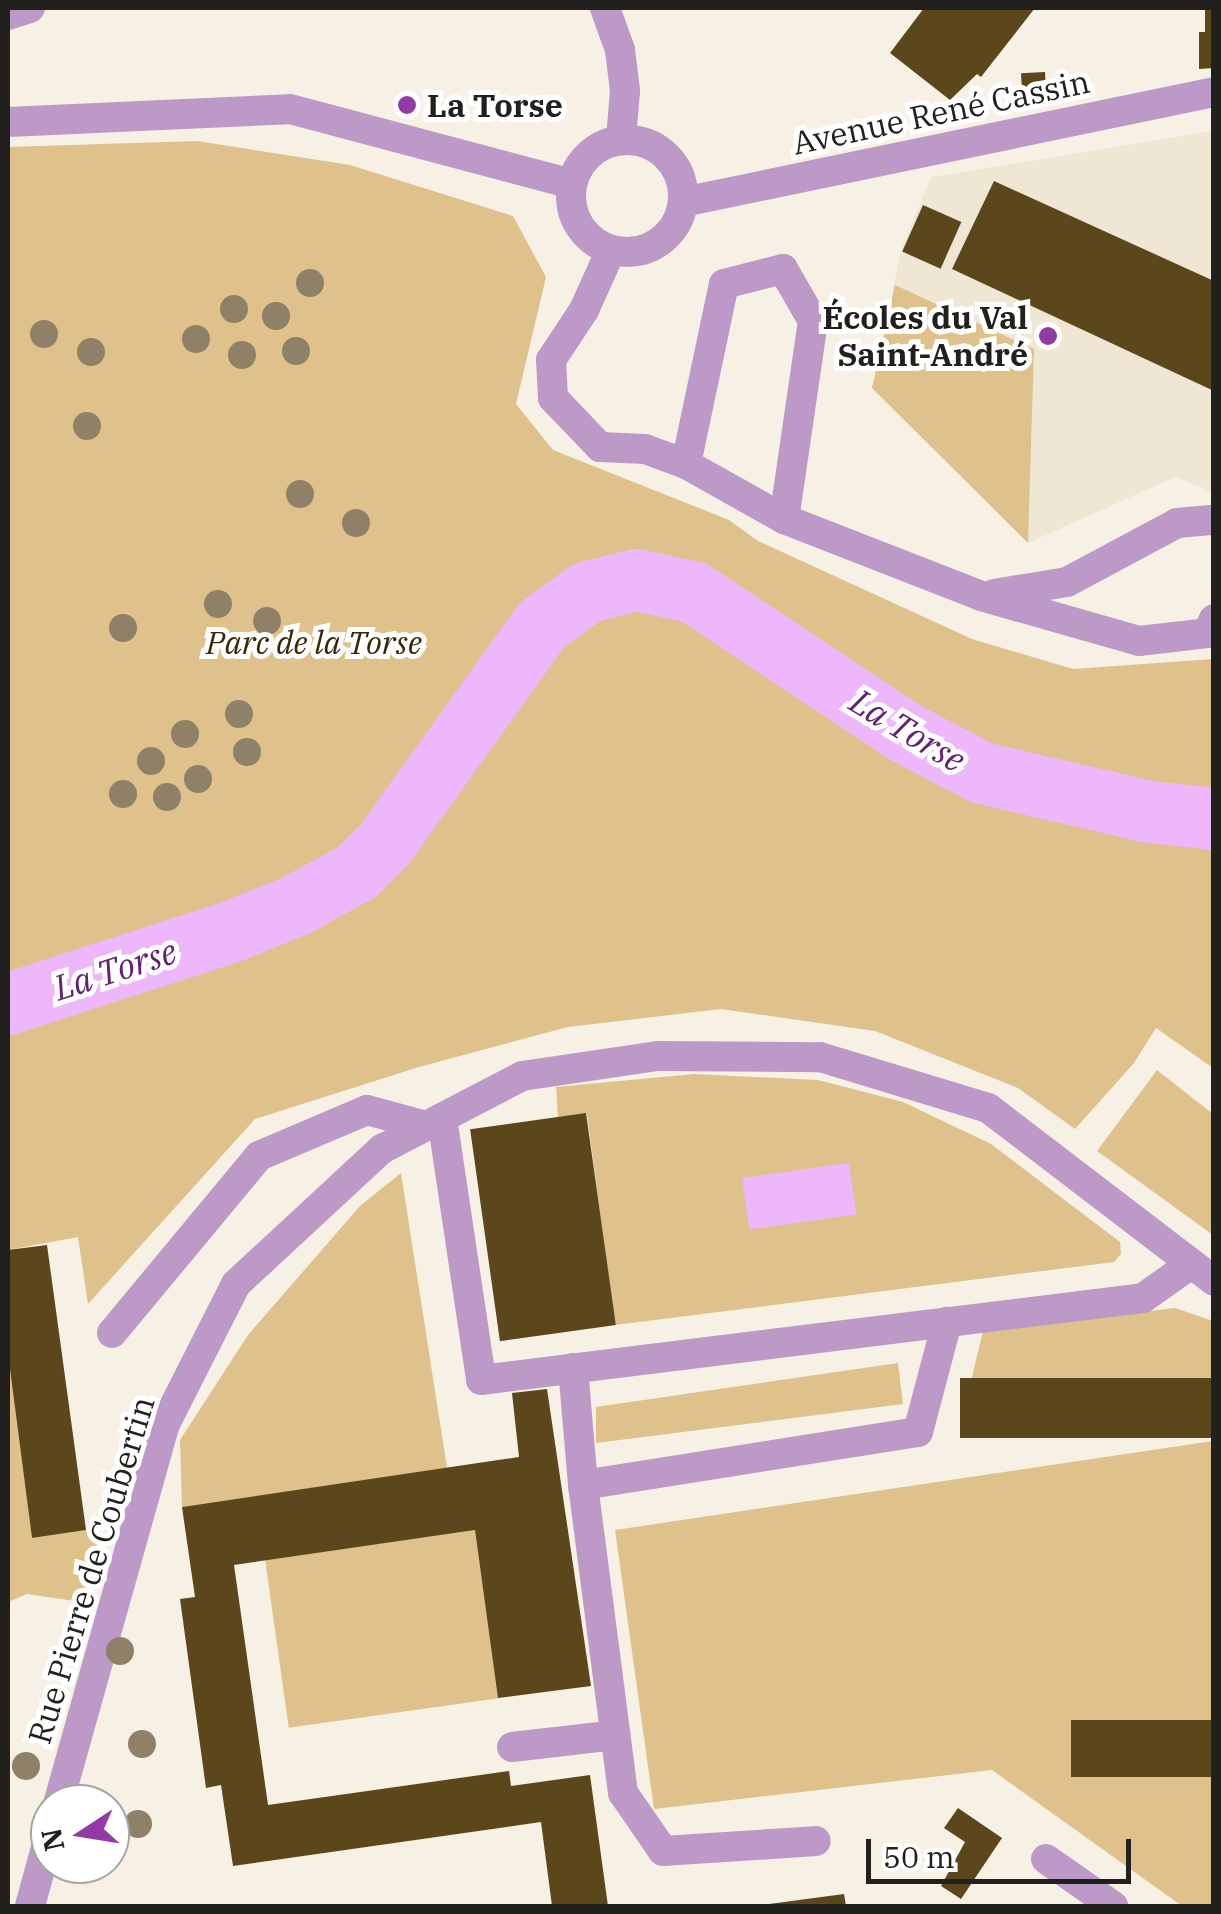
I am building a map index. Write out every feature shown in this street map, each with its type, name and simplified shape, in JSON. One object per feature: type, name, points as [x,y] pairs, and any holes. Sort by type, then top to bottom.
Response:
[{"type":"street","points":[[8,15],[30,8]]},
{"type":"street","points":[[605,8],[620,50],[625,91],[621,139]]},
{"type":"street","name":"Avenue René Cassin","points":[[683,202],[1214,92]]},
{"type":"street","points":[[8,122],[290,110],[571,184]]},
{"type":"street","points":[[621,139],[654,146],[669,158],[682,182],[683,202],[672,230],[657,244],[630,252],[610,250],[590,238],[577,223],[570,204],[571,184],[589,154],[621,139]]},
{"type":"street","points":[[610,250],[584,310],[551,360],[553,398],[600,447],[645,449],[686,464],[784,519],[981,596],[1140,641],[1208,633],[1214,618]]},
{"type":"street","points":[[686,464],[724,284],[783,270],[813,321],[784,519]]},
{"type":"street","points":[[981,596],[1068,582],[1177,523],[1214,520]]},
{"type":"street","name":"Rue Pierre de Coubertin","points":[[64,1784],[165,1424],[236,1284],[382,1149],[522,1076],[658,1056],[820,1058],[988,1108],[1202,1273]]},
{"type":"street","points":[[112,1333],[259,1156],[367,1110],[434,1122],[481,1380],[1143,1298],[1202,1273]]},
{"type":"street","points":[[583,1485],[918,1432],[947,1322]]},
{"type":"street","points":[[573,1368],[583,1485],[623,1793],[663,1851],[816,1841]]},
{"type":"street","points":[[512,1747],[615,1735]]},
{"type":"street","points":[[1046,1858],[1112,1906]]},
{"type":"shaded area","name":"Écoles du Val Saint-André","points":[[1213,131],[1213,492],[1175,477],[1028,543],[872,388],[901,251],[931,177]]},
{"type":"shaded area","points":[[849,1163],[856,1214],[749,1230],[742,1178]]},
{"type":"green space","name":"Parc de la Torse","points":[[197,141],[350,165],[513,216],[546,277],[516,404],[553,450],[729,520],[758,541],[972,639],[1073,669],[1213,659],[1213,1068],[1156,1028],[1134,1063],[1075,1129],[1018,1088],[875,1031],[721,1009],[568,1027],[419,1067],[255,1119],[88,1304],[78,1237],[8,1250],[8,147]]},
{"type":"green space","points":[[895,285],[1034,349],[1028,543],[872,388]]},
{"type":"green space","points":[[1157,1070],[1213,1114],[1213,1235],[1097,1151]]},
{"type":"green space","points":[[694,1074],[818,1080],[903,1102],[991,1144],[1120,1242],[1121,1254],[1114,1262],[615,1325],[587,1114],[558,1117],[556,1087]]},
{"type":"green space","points":[[401,1173],[447,1468],[182,1507],[180,1440],[248,1335],[360,1206]]},
{"type":"green space","points":[[1175,1308],[1213,1321],[1213,1378],[963,1414],[983,1331]]},
{"type":"green space","points":[[8,1354],[32,1538],[86,1530],[99,1537],[82,1602],[27,1594],[8,1602]]},
{"type":"green space","points":[[898,1363],[903,1404],[596,1443],[596,1407]]},
{"type":"green space","points":[[1213,1441],[1213,1906],[1182,1906],[992,1770],[654,1809],[615,1530]]},
{"type":"green space","points":[[475,1530],[499,1698],[289,1728],[265,1560]]},
{"type":"building","points":[[924,8],[1035,8],[981,77],[977,74],[950,100],[890,53]]},
{"type":"building","points":[[1205,8],[1214,8],[1214,68],[1199,69],[1199,32],[1205,32]]},
{"type":"building","points":[[1045,72],[1046,92],[1022,93],[1021,73]]},
{"type":"building","points":[[994,181],[1214,281],[1214,391],[952,269]]},
{"type":"building","points":[[923,205],[961,222],[941,269],[902,252]]},
{"type":"building","points":[[586,1113],[616,1325],[500,1341],[470,1129]]},
{"type":"building","points":[[47,1245],[86,1530],[32,1538],[8,1354],[8,1250]]},
{"type":"building","points":[[960,1378],[1214,1378],[1214,1438],[960,1438]]},
{"type":"building","points":[[547,1389],[591,1686],[498,1698],[475,1530],[234,1565],[268,1805],[509,1771],[511,1786],[590,1775],[608,1906],[552,1906],[541,1822],[233,1866],[221,1785],[206,1788],[180,1599],[195,1597],[182,1507],[519,1457],[512,1393]]},
{"type":"building","points":[[1071,1720],[1214,1720],[1214,1777],[1071,1777]]},
{"type":"building","points":[[958,1808],[1002,1838],[961,1899],[941,1886],[965,1842],[944,1828]]},
{"type":"building","points":[[844,1894],[846,1906],[769,1906],[769,1904]]},
{"type":"waterway","name":"La Torse","points":[[8,1004],[228,933],[295,906],[357,872],[385,844],[542,625],[588,592],[637,580],[695,593],[904,732],[982,773],[1150,812],[1214,819]]},
{"type":"place","name":"La Torse","points":[[407,105]]},
{"type":"place","name":"Écoles du Val Saint-André","points":[[1048,336]]}]
